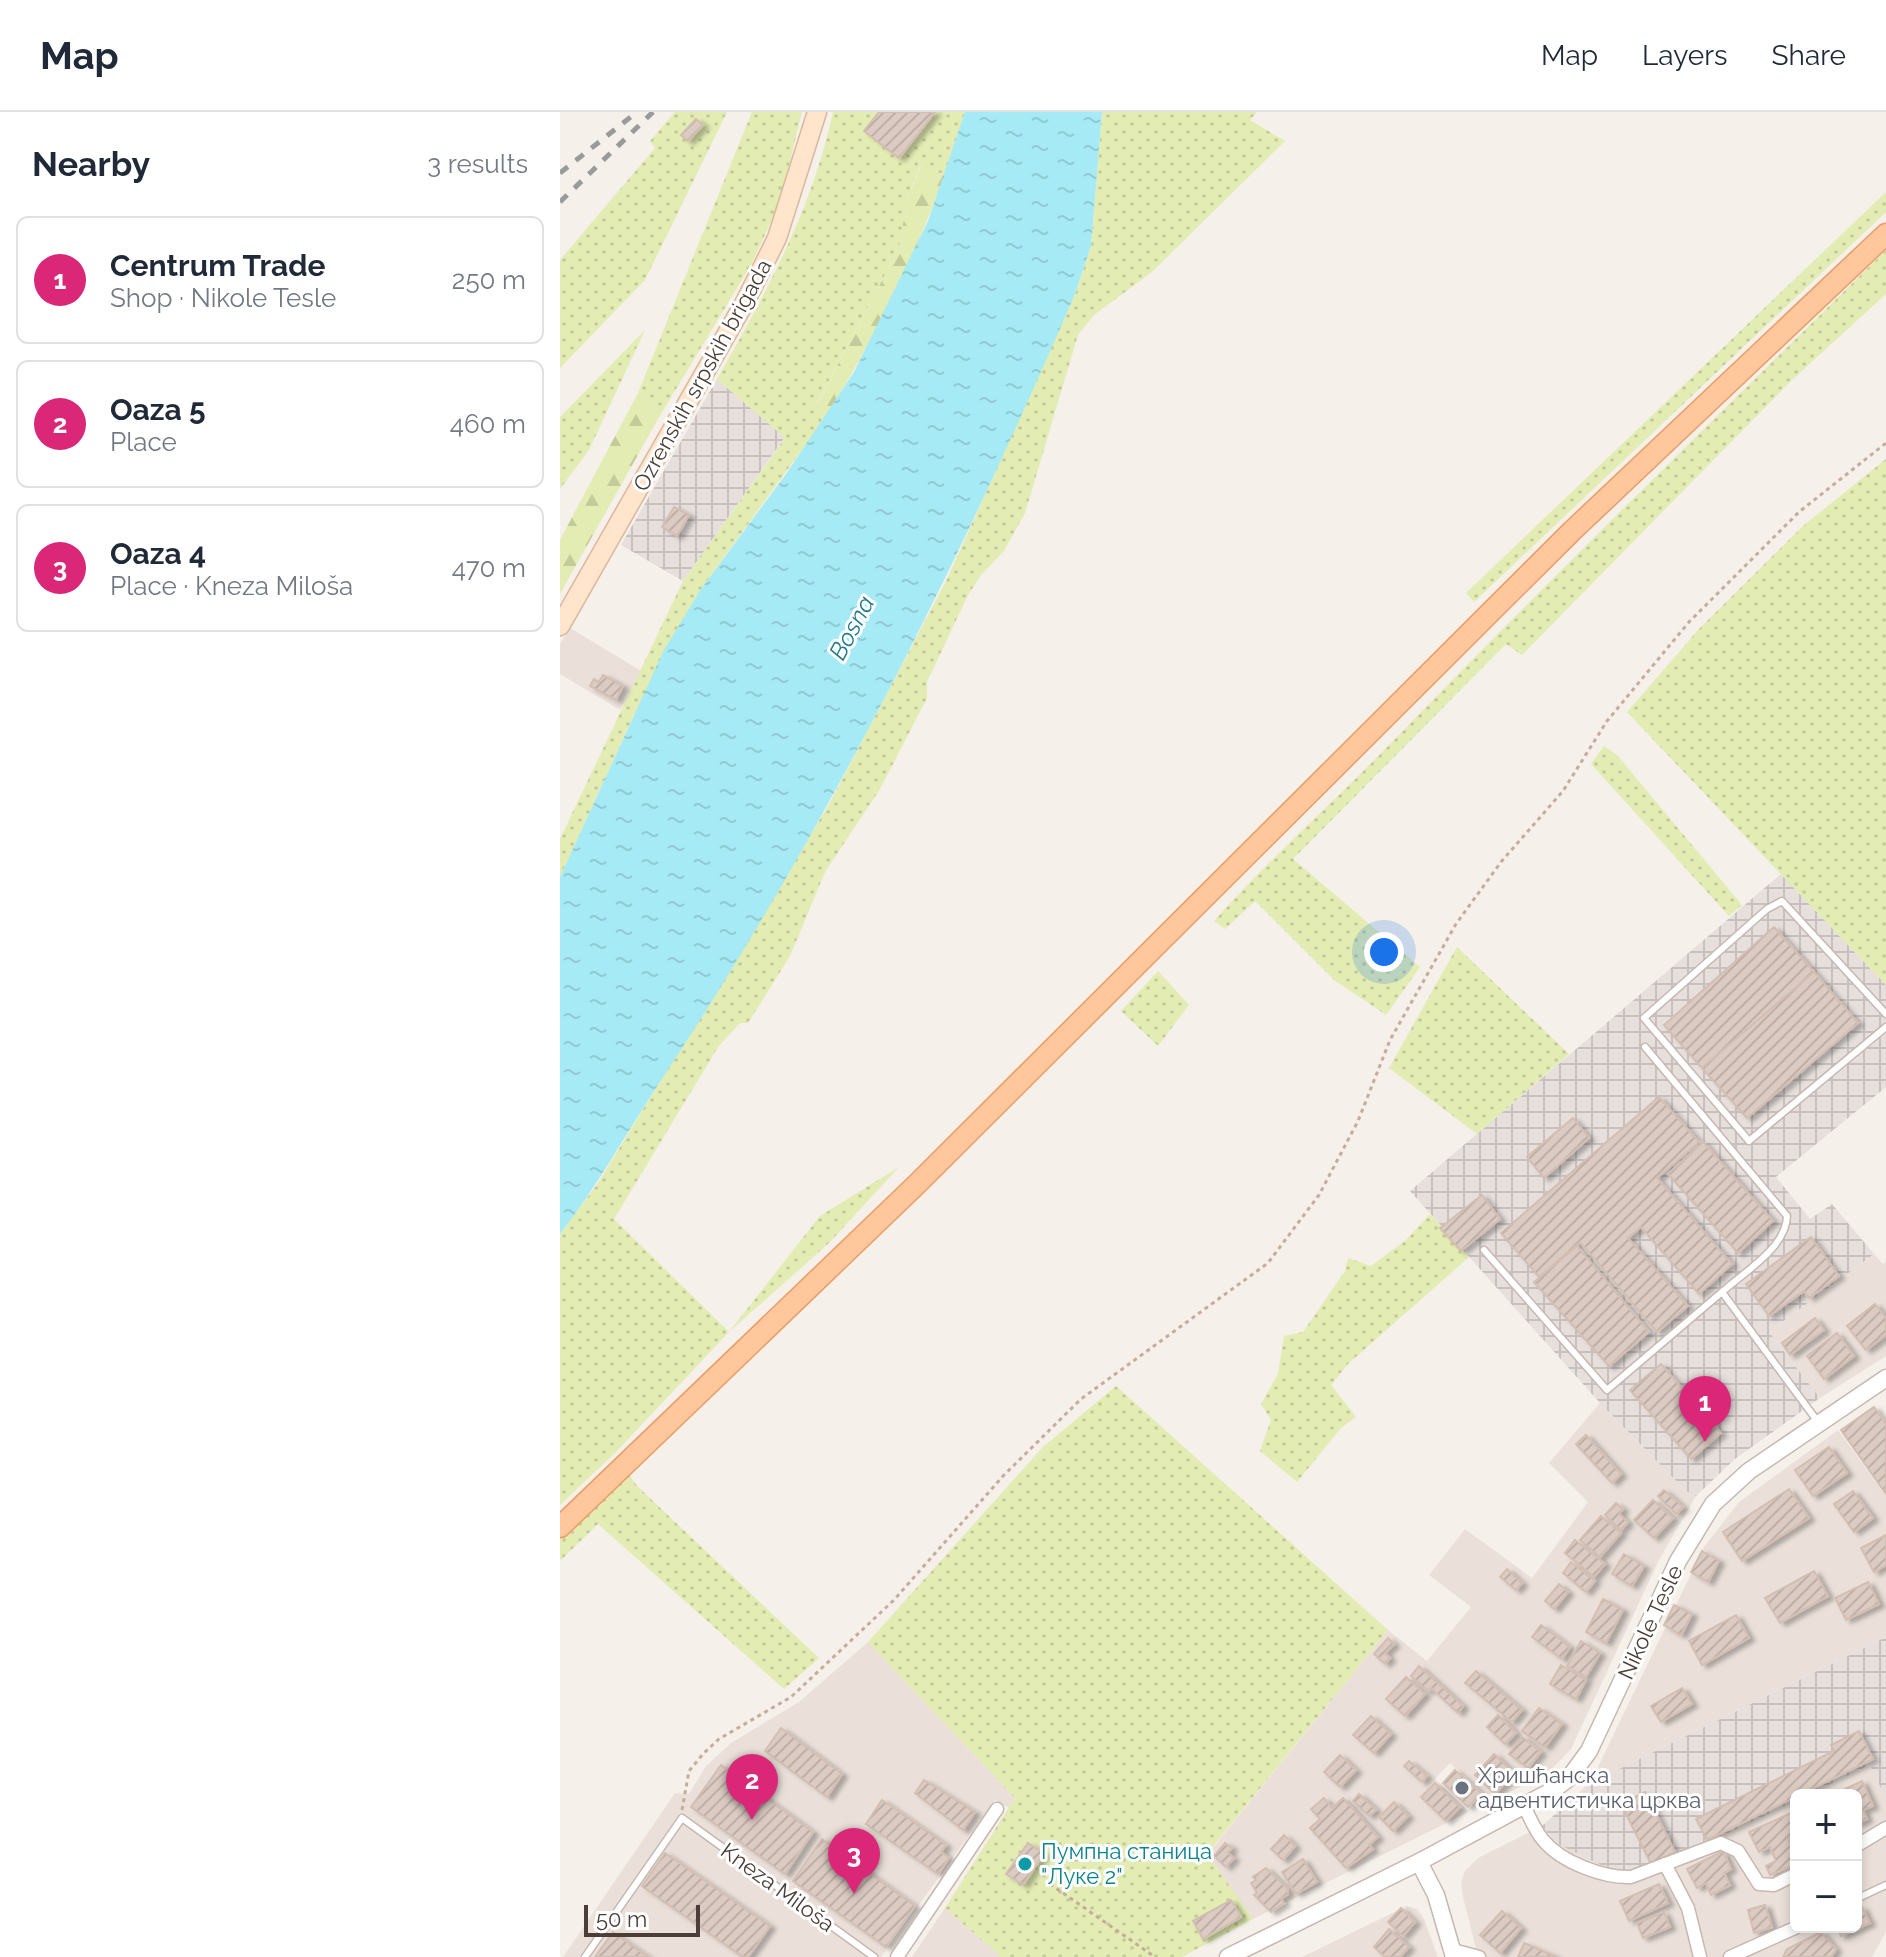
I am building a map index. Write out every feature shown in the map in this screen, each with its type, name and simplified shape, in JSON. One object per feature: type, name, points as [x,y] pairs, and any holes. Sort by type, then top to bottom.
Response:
[{"type":"main road","name":"Ozrenskih srpskih brigada","points":[[560,626],[764,264],[802,169],[817,112]]},
{"type":"main road","points":[[560,1527],[927,1174],[1572,531],[1886,234]]},
{"type":"street","name":"Nikole Tesle","points":[[1228,1957],[1419,1862],[1561,1784],[1580,1766],[1678,1561],[1713,1504],[1749,1471],[1886,1378]]},
{"type":"street","points":[[1524,1805],[1550,1847],[1600,1873],[1631,1877],[1721,1843],[1738,1851],[1759,1884],[1774,1885],[1790,1877]]},
{"type":"street","points":[[897,1957],[997,1809]]},
{"type":"street","points":[[1862,1842],[1886,1828]]},
{"type":"street","points":[[1419,1862],[1436,1895],[1454,1954],[1479,1957]]},
{"type":"street","points":[[1665,1864],[1688,1908],[1700,1957]]},
{"type":"street","points":[[1730,1957],[1790,1930]]},
{"type":"lane","points":[[1886,1014],[1782,901],[1767,909],[1644,1018],[1749,1141],[1886,1027]]},
{"type":"lane","points":[[1484,1250],[1607,1390],[1779,1241],[1787,1228],[1787,1216],[1645,1047]]},
{"type":"lane","points":[[1722,1292],[1818,1422]]},
{"type":"lane","points":[[585,1957],[682,1818]]},
{"type":"lane","name":"Kneza Miloša","points":[[682,1818],[874,1957]]},
{"type":"lane","points":[[1862,1896],[1886,1885]]},
{"type":"path","points":[[682,1818],[682,1797],[689,1771],[719,1739],[791,1697],[894,1600],[1003,1476],[1081,1399],[1268,1263],[1319,1195],[1358,1121],[1390,1040],[1456,924],[1501,862],[1563,791],[1607,721],[1689,622],[1799,512],[1886,443]]},
{"type":"path","points":[[1050,1884],[1155,1957]]},
{"type":"shaded area","points":[[717,379],[785,437],[683,581],[621,545]]},
{"type":"shaded area","points":[[570,628],[643,672],[620,710],[560,674],[560,644]]},
{"type":"shaded area","points":[[1781,874],[1886,985],[1886,1087],[1776,1177],[1810,1219],[1832,1204],[1874,1254],[1769,1332],[1820,1398],[1735,1459],[1696,1496],[1686,1491],[1600,1403],[1410,1191]]},
{"type":"shaded area","points":[[1874,1254],[1883,1264],[1886,1262],[1886,1356],[1820,1398],[1769,1332]]},
{"type":"shaded area","points":[[1600,1403],[1686,1491],[1696,1496],[1659,1560],[1571,1749],[1547,1774],[1491,1801],[1450,1763],[1435,1779],[1469,1812],[1253,1919],[1207,1855],[1388,1630],[1427,1661],[1471,1607],[1429,1575],[1465,1529],[1532,1578],[1588,1502],[1549,1463]]},
{"type":"shaded area","points":[[1838,1430],[1886,1497],[1886,1637],[1607,1775],[1596,1771],[1704,1547],[1739,1502]]},
{"type":"shaded area","points":[[1886,1637],[1886,1799],[1870,1765],[1820,1789],[1790,1789],[1790,1804],[1705,1844],[1630,1871],[1616,1872],[1556,1843],[1542,1826],[1585,1787],[1596,1771],[1607,1775]]},
{"type":"shaded area","points":[[868,1642],[1015,1798],[1009,1808],[995,1800],[881,1957],[563,1957],[675,1793],[689,1794],[706,1766],[731,1743],[799,1702]]},
{"type":"shaded area","points":[[1870,1765],[1886,1799],[1886,1932],[1872,1957],[1478,1957],[1463,1897],[1461,1882],[1465,1871],[1478,1858],[1542,1826],[1548,1836],[1616,1872],[1630,1871],[1705,1844],[1790,1803],[1790,1933],[1862,1933],[1862,1789],[1820,1789]]},
{"type":"shaded area","points":[[1407,1906],[1417,1909],[1424,1919],[1438,1957],[1302,1957]]},
{"type":"shaded area","points":[[945,1908],[1001,1957],[912,1957]]},
{"type":"green space","points":[[675,112],[727,112],[645,280],[560,368],[560,260],[655,148],[650,141]]},
{"type":"green space","points":[[752,112],[802,112],[780,202],[752,263],[658,419],[647,398],[638,393]]},
{"type":"green space","points":[[833,112],[965,112],[945,175],[920,166],[907,200],[899,248],[817,403],[822,422],[701,589],[633,717],[560,877],[560,839],[683,581],[785,438],[717,379],[786,250],[813,183]]},
{"type":"green space","points":[[1102,112],[1257,112],[1250,120],[1285,141],[1152,272],[1094,315],[1078,335],[1025,513],[1004,551],[981,575],[968,595],[927,682],[927,698],[880,789],[825,872],[790,956],[748,1023],[740,1023],[718,1047],[614,1219],[729,1332],[615,1453],[560,1505],[560,1234],[598,1183],[828,806],[947,579],[1075,294],[1091,246]]},
{"type":"green space","points":[[921,166],[945,175],[890,302],[822,422],[817,404],[899,248],[907,200]]},
{"type":"green space","points":[[1886,192],[1886,212],[1474,602],[1466,593]]},
{"type":"green space","points":[[1886,250],[1886,294],[1792,380],[1522,655],[1506,644],[1293,859],[1420,967],[1386,1015],[1334,980],[1255,901],[1225,929],[1214,921],[1576,555]]},
{"type":"green space","points":[[645,330],[589,450],[560,489],[560,417]]},
{"type":"green space","points":[[638,393],[647,398],[658,419],[560,594],[560,540]]},
{"type":"green space","points":[[1886,459],[1886,985],[1627,712],[1699,629],[1803,526]]},
{"type":"green space","points":[[1604,746],[1617,755],[1742,905],[1729,916],[1591,764]]},
{"type":"green space","points":[[1457,947],[1569,1054],[1477,1134],[1389,1068]]},
{"type":"green space","points":[[1158,971],[1189,1005],[1158,1046],[1121,1011]]},
{"type":"green space","points":[[899,1167],[829,1243],[729,1332],[820,1216]]},
{"type":"green space","points":[[1430,1214],[1469,1257],[1348,1364],[1331,1385],[1356,1417],[1341,1428],[1297,1482],[1260,1451],[1271,1420],[1261,1404],[1278,1374],[1284,1336],[1303,1332],[1345,1271],[1348,1258],[1371,1266],[1406,1240]]},
{"type":"green space","points":[[1116,1386],[1388,1630],[1207,1854],[1253,1919],[1182,1957],[1001,1957],[945,1908],[1015,1798],[868,1642],[1043,1447]]},
{"type":"green space","points":[[626,1470],[637,1486],[819,1658],[784,1689],[598,1524],[560,1561],[560,1536]]},
{"type":"water","name":"Bosna","points":[[965,112],[1102,112],[1091,246],[1075,294],[934,601],[830,800],[717,993],[598,1181],[560,1234],[560,877],[664,650],[701,589],[786,474],[854,372],[928,221]]},
{"type":"building","points":[[879,112],[935,112],[899,158],[864,131]]},
{"type":"building","points":[[696,119],[703,125],[688,141],[681,135]]},
{"type":"building","points":[[674,507],[689,515],[677,536],[662,527]]},
{"type":"building","points":[[603,675],[623,686],[616,700],[590,686],[594,679],[599,682]]},
{"type":"building","points":[[1774,927],[1814,972],[1702,1068],[1664,1025]]},
{"type":"building","points":[[1814,972],[1858,1023],[1747,1118],[1702,1068]]},
{"type":"building","points":[[1659,1097],[1699,1142],[1657,1178],[1732,1264],[1699,1294],[1641,1227],[1628,1238],[1688,1306],[1657,1332],[1580,1242],[1539,1277],[1501,1233]]},
{"type":"building","points":[[1573,1118],[1589,1138],[1544,1178],[1527,1157]]},
{"type":"building","points":[[1703,1142],[1773,1221],[1738,1253],[1668,1174]]},
{"type":"building","points":[[1482,1195],[1500,1219],[1461,1251],[1440,1228]]},
{"type":"building","points":[[1811,1237],[1839,1276],[1809,1298],[1804,1291],[1769,1316],[1746,1284]]},
{"type":"building","points":[[1577,1246],[1649,1332],[1609,1366],[1534,1282]]},
{"type":"building","points":[[1875,1304],[1886,1318],[1886,1335],[1866,1350],[1847,1326]]},
{"type":"building","points":[[1815,1318],[1824,1330],[1790,1355],[1782,1343]]},
{"type":"building","points":[[1837,1333],[1854,1356],[1824,1379],[1807,1356]]},
{"type":"building","points":[[1661,1364],[1721,1433],[1691,1459],[1630,1390]]},
{"type":"building","points":[[1874,1407],[1886,1424],[1886,1494],[1841,1430]]},
{"type":"building","points":[[1586,1435],[1621,1474],[1612,1483],[1576,1444]]},
{"type":"building","points":[[1829,1447],[1847,1473],[1813,1496],[1795,1470]]},
{"type":"building","points":[[1789,1489],[1809,1518],[1742,1561],[1723,1532]]},
{"type":"building","points":[[1664,1490],[1683,1507],[1676,1514],[1658,1496]]},
{"type":"building","points":[[1853,1491],[1873,1518],[1854,1532],[1834,1504]]},
{"type":"building","points":[[1653,1500],[1673,1518],[1654,1538],[1634,1520]]},
{"type":"building","points":[[1616,1503],[1623,1509],[1619,1514],[1628,1522],[1621,1530],[1605,1515]]},
{"type":"building","points":[[1601,1516],[1621,1533],[1600,1557],[1580,1540]]},
{"type":"building","points":[[1886,1535],[1886,1565],[1874,1572],[1861,1548]]},
{"type":"building","points":[[1575,1540],[1605,1564],[1594,1577],[1565,1553]]},
{"type":"building","points":[[1702,1551],[1719,1561],[1708,1582],[1691,1572]]},
{"type":"building","points":[[1624,1554],[1644,1566],[1632,1586],[1612,1574]]},
{"type":"building","points":[[1571,1562],[1595,1581],[1586,1592],[1563,1573]]},
{"type":"building","points":[[1507,1569],[1522,1583],[1516,1590],[1500,1577]]},
{"type":"building","points":[[1814,1571],[1828,1596],[1780,1623],[1765,1598]]},
{"type":"building","points":[[1868,1582],[1879,1604],[1846,1620],[1835,1598]]},
{"type":"building","points":[[1559,1584],[1568,1592],[1554,1609],[1545,1601]]},
{"type":"building","points":[[1603,1599],[1623,1610],[1606,1643],[1586,1632]]},
{"type":"building","points":[[1674,1605],[1692,1614],[1681,1635],[1664,1625]]},
{"type":"building","points":[[1736,1615],[1749,1638],[1702,1665],[1689,1641]]},
{"type":"building","points":[[1541,1625],[1570,1647],[1562,1659],[1532,1637]]},
{"type":"building","points":[[1388,1638],[1394,1644],[1385,1653],[1390,1658],[1385,1664],[1374,1654]]},
{"type":"building","points":[[1581,1641],[1600,1653],[1586,1677],[1567,1666]]},
{"type":"building","points":[[1561,1665],[1586,1680],[1576,1699],[1550,1684]]},
{"type":"building","points":[[1419,1666],[1463,1706],[1458,1713],[1431,1688],[1428,1691],[1411,1676]]},
{"type":"building","points":[[1476,1671],[1522,1710],[1512,1722],[1465,1683]]},
{"type":"building","points":[[1406,1677],[1425,1694],[1405,1716],[1386,1699]]},
{"type":"building","points":[[1682,1688],[1692,1704],[1661,1722],[1651,1706]]},
{"type":"building","points":[[1539,1708],[1562,1724],[1545,1747],[1522,1731]]},
{"type":"building","points":[[1498,1715],[1516,1733],[1505,1744],[1487,1727]]},
{"type":"building","points":[[1371,1716],[1391,1734],[1374,1753],[1353,1735]]},
{"type":"building","points":[[781,1728],[842,1774],[827,1797],[765,1751]]},
{"type":"building","points":[[1859,1731],[1873,1759],[1812,1789],[1790,1789],[1790,1800],[1707,1840],[1696,1819],[1834,1751],[1831,1745]]},
{"type":"building","points":[[1522,1737],[1541,1752],[1528,1768],[1509,1754]]},
{"type":"building","points":[[1494,1754],[1514,1773],[1495,1794],[1475,1775]]},
{"type":"building","points":[[1340,1755],[1356,1770],[1340,1787],[1324,1772]]},
{"type":"building","points":[[1409,1761],[1427,1776],[1422,1782],[1404,1766]]},
{"type":"building","points":[[721,1765],[813,1832],[785,1874],[691,1807]]},
{"type":"building","name":"Хришћанска адвентистичка црква","points":[[1455,1770],[1481,1793],[1468,1807],[1443,1783]]},
{"type":"building","points":[[924,1780],[975,1812],[963,1830],[915,1793]]},
{"type":"building","points":[[1862,1781],[1873,1806],[1863,1810],[1867,1819],[1862,1821],[1862,1789],[1845,1789]]},
{"type":"building","points":[[1435,1783],[1460,1807],[1446,1821],[1421,1797]]},
{"type":"building","points":[[1645,1792],[1675,1852],[1651,1864],[1621,1804]]},
{"type":"building","points":[[1359,1794],[1376,1810],[1369,1816],[1353,1801]]},
{"type":"building","points":[[1324,1798],[1332,1808],[1343,1798],[1378,1837],[1369,1845],[1373,1849],[1346,1868],[1310,1828],[1320,1819],[1311,1809]]},
{"type":"building","points":[[882,1800],[946,1845],[941,1852],[949,1858],[938,1874],[866,1824]]},
{"type":"building","points":[[1394,1802],[1408,1816],[1393,1831],[1379,1817]]},
{"type":"building","points":[[1790,1813],[1790,1867],[1770,1875],[1766,1866],[1776,1861],[1770,1847],[1759,1852],[1749,1832]]},
{"type":"building","points":[[1284,1835],[1295,1846],[1283,1860],[1271,1849]]},
{"type":"building","points":[[822,1839],[915,1906],[886,1947],[793,1881]]},
{"type":"building","name":"Пумпна станица \"Луке 2\"","points":[[1028,1843],[1044,1854],[1023,1885],[1006,1874]]},
{"type":"building","points":[[1225,1843],[1232,1848],[1228,1853],[1234,1858],[1226,1867],[1214,1856]]},
{"type":"building","points":[[1723,1851],[1731,1869],[1724,1873],[1730,1885],[1711,1895],[1706,1883],[1697,1888],[1687,1869]]},
{"type":"building","points":[[665,1853],[770,1926],[748,1957],[743,1957],[642,1886]]},
{"type":"building","points":[[1303,1859],[1317,1882],[1296,1894],[1282,1872]]},
{"type":"building","points":[[1266,1868],[1288,1889],[1288,1894],[1281,1899],[1284,1903],[1271,1912],[1254,1895],[1257,1893],[1251,1883],[1256,1880],[1253,1877]]},
{"type":"building","points":[[1659,1884],[1668,1903],[1629,1921],[1620,1901]]},
{"type":"building","points":[[1231,1900],[1241,1917],[1203,1939],[1193,1921]]},
{"type":"building","points":[[1765,1905],[1772,1927],[1754,1933],[1748,1910]]},
{"type":"building","points":[[1862,1907],[1870,1923],[1862,1927]]},
{"type":"building","points":[[1401,1908],[1415,1922],[1403,1936],[1388,1922]]},
{"type":"building","points":[[1502,1911],[1521,1928],[1500,1953],[1480,1935]]},
{"type":"building","points":[[1664,1912],[1670,1927],[1643,1938],[1637,1923]]},
{"type":"building","points":[[1389,1929],[1409,1947],[1400,1957],[1385,1957],[1374,1947]]},
{"type":"building","points":[[613,1932],[648,1957],[595,1957]]},
{"type":"building","points":[[1822,1933],[1836,1949],[1831,1957],[1783,1957],[1787,1949]]},
{"type":"building","points":[[1524,1943],[1557,1957],[1518,1957]]},
{"type":"railway","points":[[560,173],[637,112]]},
{"type":"railway","points":[[560,202],[653,112]]},
{"type":"place","name":"Centrum Trade","points":[[1705,1442]]},
{"type":"place","name":"Хришћанска адвентистичка црква","points":[[1462,1788]]},
{"type":"place","name":"Oaza 5","points":[[752,1820]]},
{"type":"place","name":"Пумпна станица \"Луке 2\"","points":[[1025,1864]]},
{"type":"place","name":"Oaza 4","points":[[854,1894]]}]
